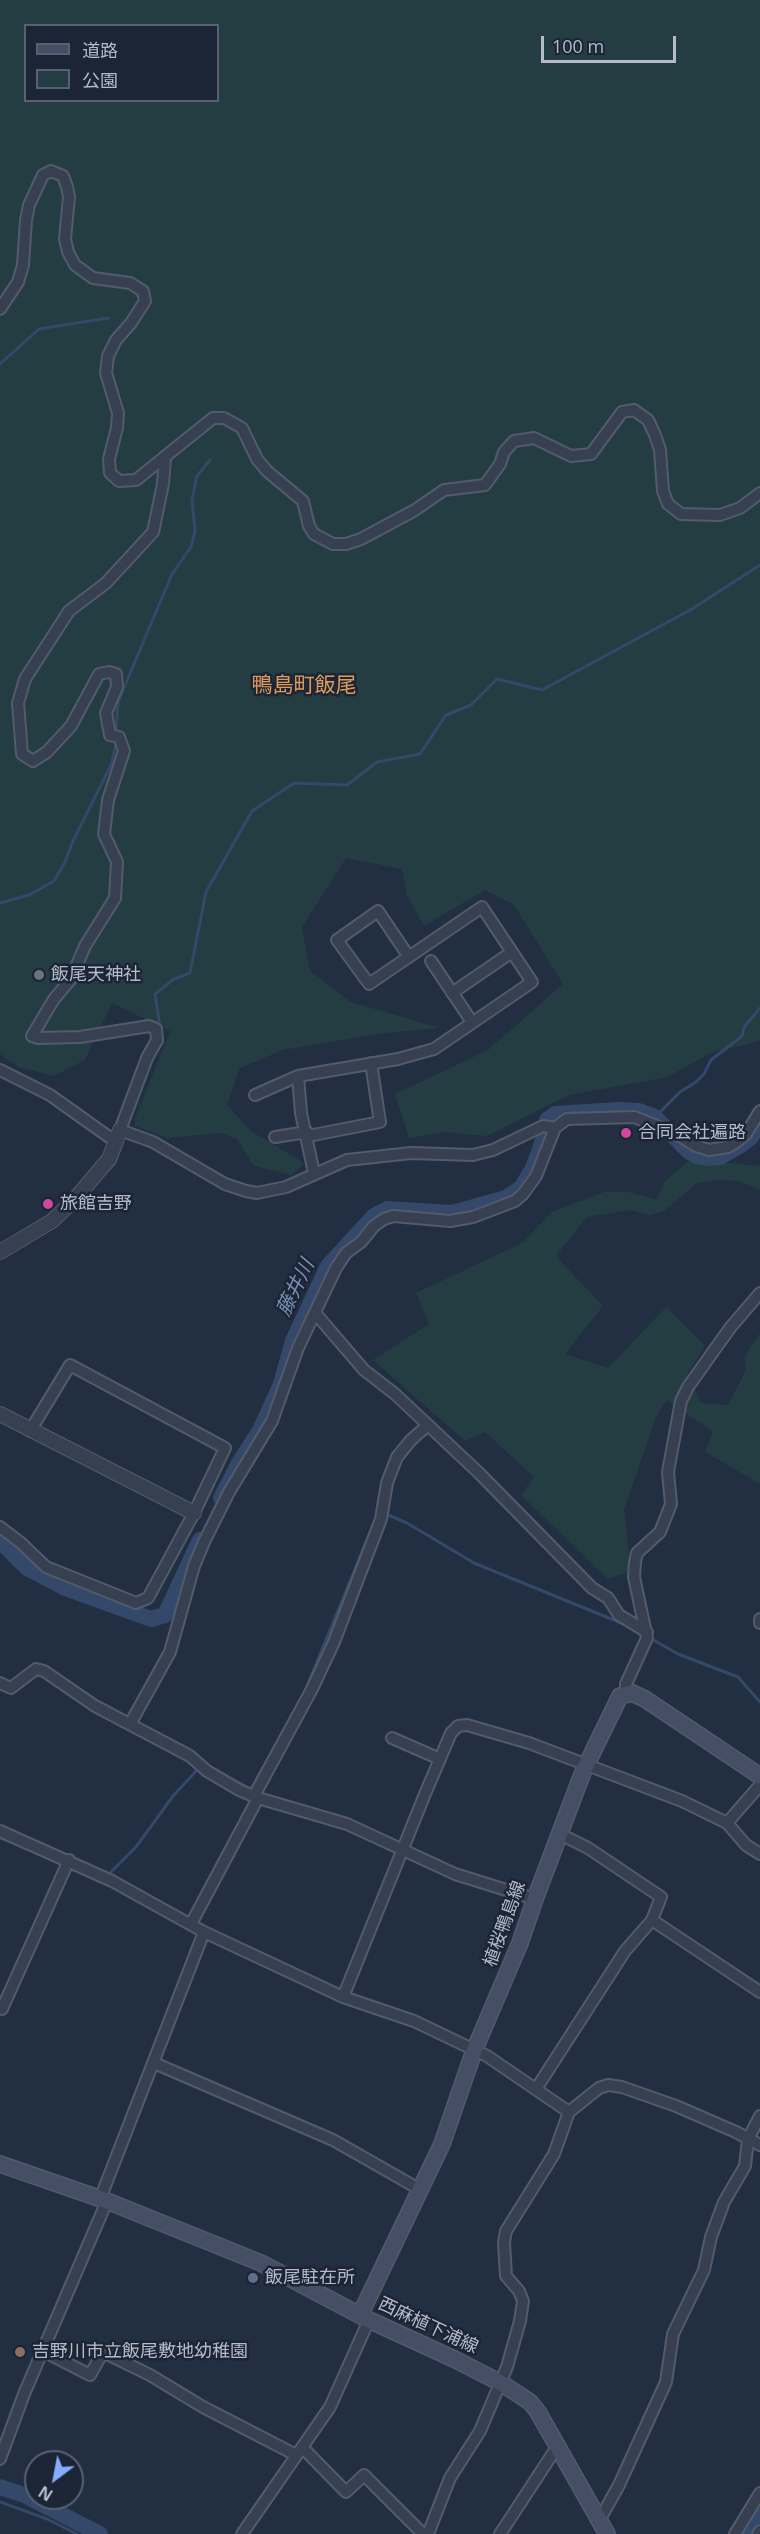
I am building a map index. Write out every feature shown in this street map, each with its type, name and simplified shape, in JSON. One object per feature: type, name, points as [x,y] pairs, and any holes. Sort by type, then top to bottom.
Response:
[{"type":"main road","points":[[626,1694],[632,1693],[645,1699],[760,1776]]},
{"type":"main road","name":"植桜鴨島線","points":[[364,2318],[442,2144],[474,2051],[520,1943],[587,1765],[620,1696],[626,1694]]},
{"type":"main road","name":"西麻植下浦線","points":[[0,2164],[104,2200],[261,2263],[364,2318],[454,2358],[501,2383],[530,2402],[607,2534]]},
{"type":"street","points":[[0,309],[18,282],[23,265],[29,205],[43,175],[51,171],[63,176],[69,197],[65,239],[68,252],[75,265],[93,278],[130,283],[142,291],[145,301],[131,323],[116,340],[108,356],[106,373],[118,414],[109,459],[110,473],[119,481],[136,480],[213,418],[234,422],[242,428],[257,459],[267,471],[303,501],[309,526],[314,534],[333,544],[346,544],[361,539],[415,510],[444,490],[485,485],[500,464],[504,452],[514,441],[534,438],[571,456],[591,454],[622,412],[634,410],[648,420],[655,435],[660,450],[663,491],[668,504],[681,514],[720,515],[740,508],[760,494]]},
{"type":"street","points":[[0,1252],[28,1237],[60,1214],[109,1159],[147,1058],[157,1040],[156,1029],[149,1026],[80,1037],[38,1038],[32,1036],[54,999],[70,979],[85,946],[115,898],[117,862],[104,834],[108,800],[124,751],[119,737],[110,735],[106,713],[117,687],[116,674],[109,672],[99,674],[71,726],[47,752],[33,761],[22,754],[18,703],[25,679],[69,611],[106,583],[153,532],[163,484],[165,458]]},
{"type":"street","points":[[255,1095],[298,1076],[398,1059],[434,1049],[532,982],[482,907],[409,957],[369,984],[337,940],[378,911],[409,957]]},
{"type":"street","points":[[452,993],[512,951]]},
{"type":"street","points":[[431,961],[470,1019]]},
{"type":"street","points":[[275,1137],[380,1122],[371,1063]]},
{"type":"street","points":[[0,1070],[50,1095],[118,1136],[153,1142],[225,1184],[257,1193],[276,1190],[347,1160],[411,1153],[472,1155],[492,1150],[567,1119],[594,1120],[634,1117],[675,1133],[696,1146],[709,1150],[728,1147],[746,1134],[760,1111]]},
{"type":"street","points":[[298,1076],[302,1113],[314,1173]]},
{"type":"street","points":[[130,1724],[170,1652],[194,1566],[204,1542],[229,1492],[272,1421],[298,1348],[336,1268],[346,1253],[384,1219],[393,1216],[450,1221],[473,1217],[515,1201],[524,1194],[536,1176],[549,1127]]},
{"type":"street","points":[[626,1694],[626,1684],[647,1634],[634,1577],[635,1562],[637,1553],[660,1532],[671,1504],[667,1484],[668,1472],[681,1401],[688,1387],[730,1328],[760,1293]]},
{"type":"street","points":[[316,1314],[364,1370],[395,1394],[428,1425],[592,1588],[608,1598],[619,1615],[647,1634]]},
{"type":"street","points":[[0,1527],[21,1543],[46,1568],[136,1603],[148,1598],[194,1513],[225,1448],[70,1365],[30,1431]]},
{"type":"street","points":[[0,1414],[194,1513]]},
{"type":"street","points":[[191,1924],[334,1642],[382,1517],[387,1483],[397,1457],[428,1425]]},
{"type":"street","points":[[0,1683],[11,1688],[36,1669],[44,1671],[95,1706],[190,1756],[207,1771],[256,1797],[347,1824],[403,1852],[455,1874],[535,1899]]},
{"type":"street","points":[[343,1997],[440,1759],[452,1733],[458,1726],[467,1725],[529,1743],[650,1788],[727,1822],[746,1845],[760,1854]]},
{"type":"street","points":[[392,1738],[440,1759]]},
{"type":"street","points":[[727,1822],[760,1785]]},
{"type":"street","points":[[0,1831],[204,1932],[343,1997],[414,2021],[496,2061],[570,2112]]},
{"type":"street","points":[[536,2089],[625,1952],[652,1920],[661,1897],[588,1848],[560,1834]]},
{"type":"street","points":[[0,2008],[2,2009],[68,1863]]},
{"type":"street","points":[[652,1920],[760,1992]]},
{"type":"street","points":[[0,2459],[24,2394],[104,2200],[204,1932]]},
{"type":"street","points":[[154,2063],[333,2140],[420,2189]]},
{"type":"street","points":[[43,2350],[90,2375],[103,2352],[299,2451],[346,2492],[364,2475],[426,2534],[450,2478],[480,2431],[501,2383],[514,2342],[523,2301],[506,2276],[504,2250],[506,2231],[554,2154],[570,2112],[599,2088],[609,2085],[622,2087],[676,2106],[760,2145]]},
{"type":"street","points":[[600,2520],[619,2485],[666,2382],[673,2334],[704,2270],[711,2237],[724,2202],[745,2166],[748,2139],[760,2116]]},
{"type":"street","points":[[242,2534],[330,2407],[364,2318]]},
{"type":"street","points":[[500,2534],[557,2447]]},
{"type":"street","points":[[735,2534],[760,2493]]},
{"type":"green space","points":[[0,0],[760,0],[760,1041],[710,1053],[668,1077],[569,1095],[487,1136],[445,1132],[409,1138],[395,1094],[488,1050],[563,984],[514,905],[485,890],[424,926],[407,896],[402,869],[346,858],[302,927],[310,971],[351,1002],[441,1028],[384,1033],[283,1050],[240,1068],[227,1105],[251,1131],[304,1163],[292,1175],[254,1166],[237,1139],[221,1133],[167,1138],[135,1126],[135,1118],[170,1031],[112,1003],[85,1060],[54,1076],[18,1067],[0,1054]]},
{"type":"green space","points":[[691,1159],[760,1166],[760,1190],[738,1181],[715,1180],[697,1183],[664,1211],[649,1215],[630,1210],[587,1217],[556,1256],[603,1306],[565,1354],[608,1368],[666,1307],[705,1346],[687,1374],[701,1403],[728,1405],[746,1370],[744,1357],[760,1333],[760,1484],[705,1452],[713,1432],[667,1400],[656,1417],[624,1510],[631,1571],[608,1579],[521,1495],[534,1477],[485,1432],[465,1441],[373,1360],[429,1324],[416,1293],[522,1243],[552,1212],[604,1192],[628,1192],[656,1199],[666,1180]]},
{"type":"waterway","points":[[0,364],[39,329],[108,318]]},
{"type":"waterway","points":[[116,729],[118,702],[172,574],[191,547],[195,531],[192,500],[197,476],[210,460]]},
{"type":"waterway","points":[[160,1027],[155,994],[174,979],[190,973],[206,892],[252,811],[294,783],[347,785],[377,762],[420,754],[446,715],[471,705],[497,679],[542,690],[692,609],[760,565]]},
{"type":"waterway","points":[[0,903],[29,895],[54,881],[111,765],[116,744]]},
{"type":"waterway","points":[[655,1117],[680,1092],[704,1074],[711,1060],[742,1036],[744,1027],[760,1008]]},
{"type":"waterway","points":[[158,1049],[163,1042],[162,1036]]},
{"type":"waterway","name":"藤井川","points":[[221,1498],[260,1430],[281,1384],[293,1341],[328,1266],[374,1216],[387,1209],[452,1213],[506,1198],[521,1188],[533,1168],[544,1138],[547,1120],[555,1114],[639,1111],[655,1117],[688,1151],[708,1158],[720,1157],[741,1145],[751,1137],[760,1123]]},
{"type":"waterway","points":[[107,1171],[115,1163],[123,1142]]},
{"type":"waterway","points":[[384,1516],[388,1515],[407,1523],[474,1563],[626,1625]]},
{"type":"waterway","points":[[305,1691],[373,1525]]},
{"type":"waterway","name":"藤井川","points":[[0,1541],[27,1568],[65,1588],[151,1619],[165,1615],[200,1540]]},
{"type":"waterway","points":[[650,1638],[678,1654],[738,1677],[760,1702]]},
{"type":"waterway","points":[[207,1765],[251,1789],[293,1713]]},
{"type":"waterway","points":[[111,1872],[136,1847],[173,1796],[198,1769]]},
{"type":"waterway","points":[[0,1838],[40,1854]]},
{"type":"waterway","points":[[0,2487],[24,2495],[100,2534]]},
{"type":"waterway","points":[[0,2502],[47,2519],[77,2534]]},
{"type":"waterway","points":[[744,2534],[760,2507]]},
{"type":"place","name":"飯尾天神社","points":[[39,975]]},
{"type":"place","name":"合同会社遍路","points":[[626,1133]]},
{"type":"place","name":"旅館吉野","points":[[48,1204]]},
{"type":"place","name":"飯尾駐在所","points":[[253,2278]]},
{"type":"place","name":"吉野川市立飯尾敷地幼稚園","points":[[20,2352]]},
{"type":"district","name":"鴨島町飯尾","points":[[304,686]]}]
